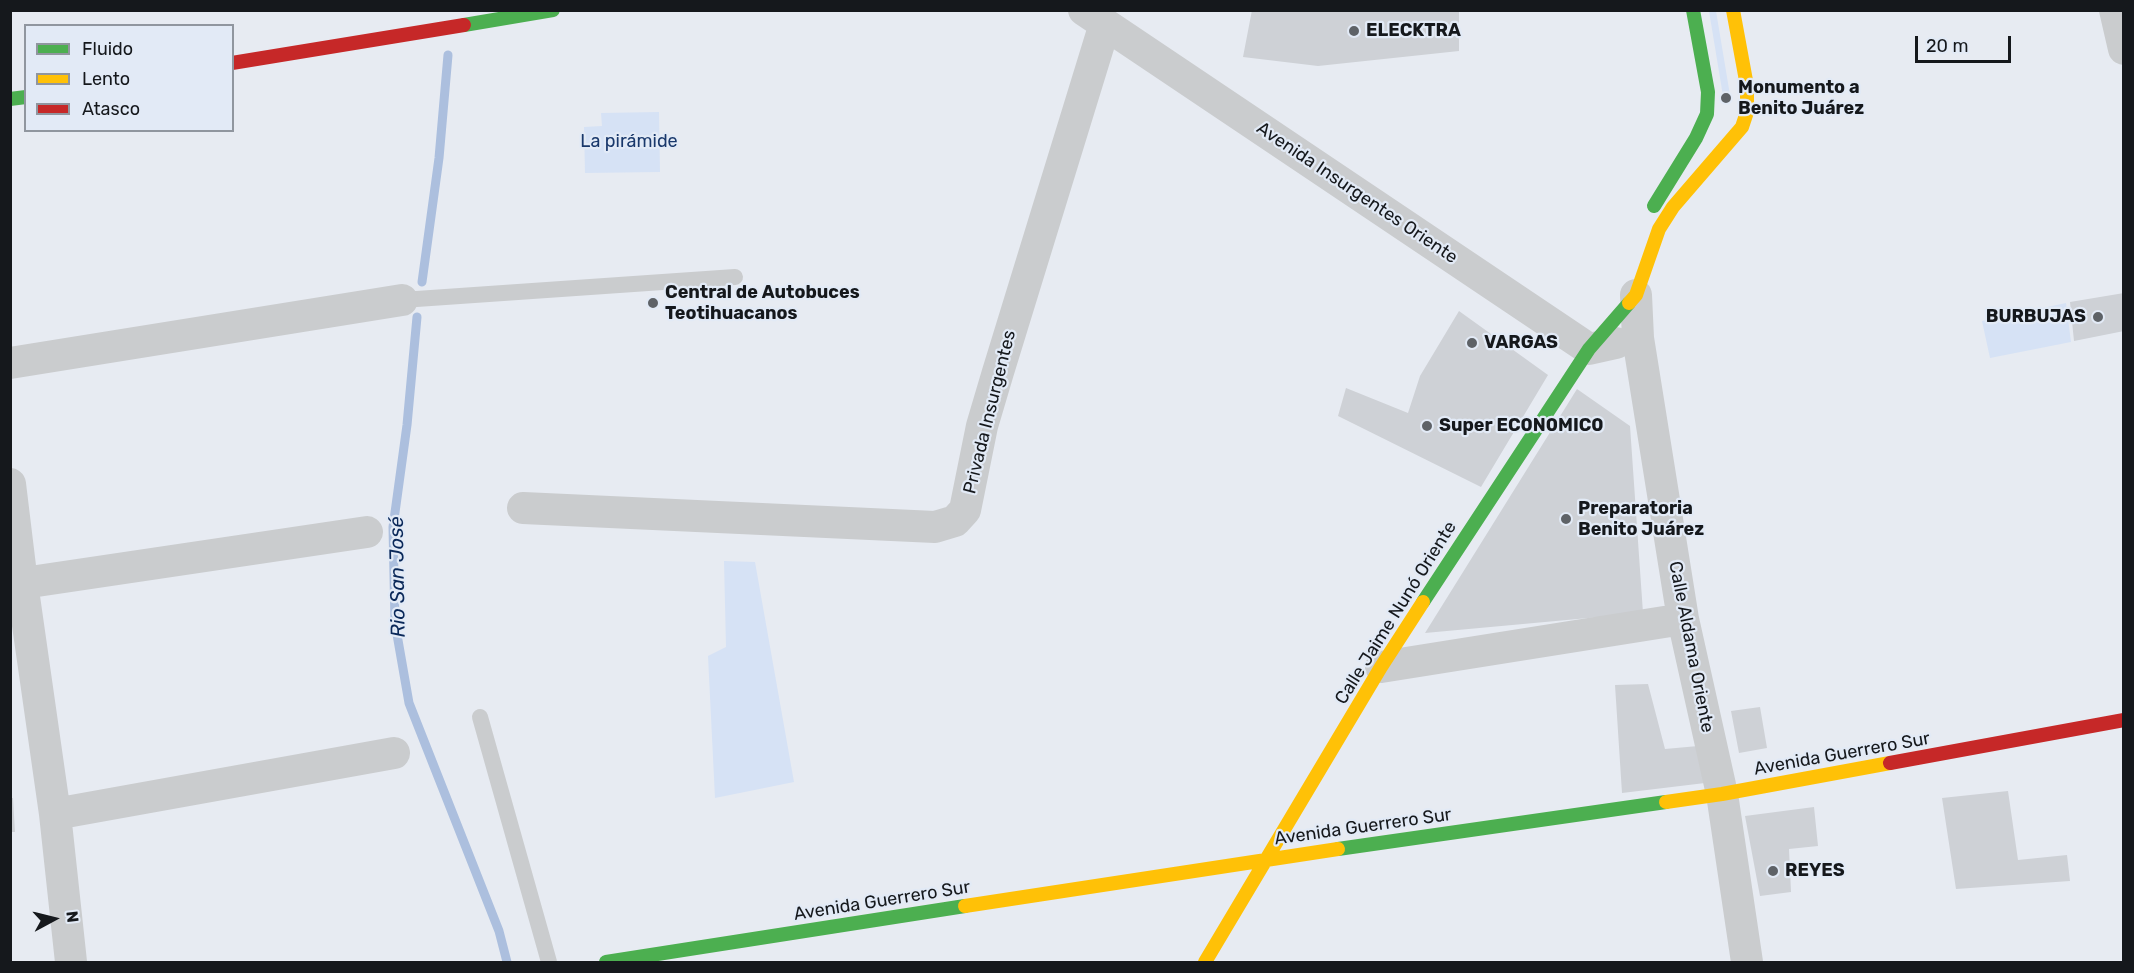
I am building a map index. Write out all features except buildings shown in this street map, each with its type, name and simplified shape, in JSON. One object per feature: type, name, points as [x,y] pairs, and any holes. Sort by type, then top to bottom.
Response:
[{"type":"main road","points":[[234,63],[553,10]]},
{"type":"main road","points":[[1649,215],[1696,138],[1707,114],[1708,92],[1693,10]]},
{"type":"main road","name":"Calle Aldama Oriente","points":[[1636,295],[1659,229],[1673,207],[1742,127],[1747,112],[1747,86],[1733,10]]},
{"type":"main road","name":"Calle Aldama Oriente","points":[[1636,295],[1637,256],[1642,236]]},
{"type":"main road","name":"Calle Jaime Nunó Oriente","points":[[1205,963],[1381,667],[1588,349],[1636,295]]},
{"type":"main road","name":"Avenida Guerrero Sur","points":[[606,963],[1268,859],[1722,794],[2124,720]]},
{"type":"street","points":[[2115,10],[2124,49]]},
{"type":"street","name":"Avenida Insurgentes Oriente","points":[[1095,17],[1588,349]]},
{"type":"street","name":"Privada Insurgentes","points":[[523,508],[934,527],[955,520],[965,510],[982,426],[1095,17]]},
{"type":"street","name":"Calle Aldama Oriente","points":[[1636,295],[1638,338],[1683,619],[1722,794],[1748,963]]},
{"type":"street","points":[[10,363],[402,300]]},
{"type":"street","points":[[1588,349],[1638,338]]},
{"type":"street","points":[[10,484],[16,584],[55,814],[71,963]]},
{"type":"street","points":[[16,584],[367,532]]},
{"type":"street","points":[[1381,667],[1683,619]]},
{"type":"street","points":[[55,814],[394,753]]},
{"type":"lane","points":[[402,300],[735,277]]},
{"type":"lane","points":[[480,717],[549,963]]},
{"type":"green space","points":[[1709,11],[1716,11],[1730,95],[1723,96]]},
{"type":"green space","name":"La pirámide","points":[[659,112],[660,172],[585,173],[584,127],[602,126],[601,113]]},
{"type":"green space","points":[[2066,303],[2071,342],[1990,358],[1982,321]]},
{"type":"green space","points":[[724,561],[755,562],[794,782],[715,798],[708,656],[726,647]]},
{"type":"waterway","name":"Rio San José","points":[[422,282],[439,158],[448,55]]},
{"type":"waterway","name":"Rio San José","points":[[417,317],[407,425],[393,527],[395,623],[409,703],[499,931],[507,962]]},
{"type":"traffic: fast","points":[[464,25],[553,10]]},
{"type":"traffic: fast","points":[[1654,206],[1696,138],[1707,114],[1708,92],[1693,10]]},
{"type":"traffic: fast","points":[[10,99],[24,97]]},
{"type":"traffic: fast","points":[[1423,602],[1589,349],[1629,303]]},
{"type":"traffic: fast","points":[[1338,849],[1666,802]]},
{"type":"traffic: fast","points":[[606,962],[965,906]]},
{"type":"traffic: slow","points":[[1629,303],[1636,295],[1659,229],[1673,207],[1742,127],[1747,112],[1747,86],[1733,10]]},
{"type":"traffic: slow","points":[[1205,962],[1381,667],[1423,602]]},
{"type":"traffic: slow","points":[[1666,802],[1890,763]]},
{"type":"traffic: slow","points":[[965,906],[1338,849]]},
{"type":"traffic: jam","points":[[234,63],[464,25]]},
{"type":"traffic: jam","points":[[1890,763],[2124,720]]},
{"type":"place","name":"ELECKTRA","points":[[1354,31]]},
{"type":"place","name":"Monumento a Benito Juárez","points":[[1726,98]]},
{"type":"place","name":"Central de Autobuces Teotihuacanos","points":[[653,303]]},
{"type":"place","name":"BURBUJAS","points":[[2098,317]]},
{"type":"place","name":"VARGAS","points":[[1472,343]]},
{"type":"place","name":"Super EC0N0MIC0","points":[[1427,426]]},
{"type":"place","name":"Preparatoria Benito Juárez","points":[[1566,519]]},
{"type":"place","name":"REYES","points":[[1773,871]]}]
